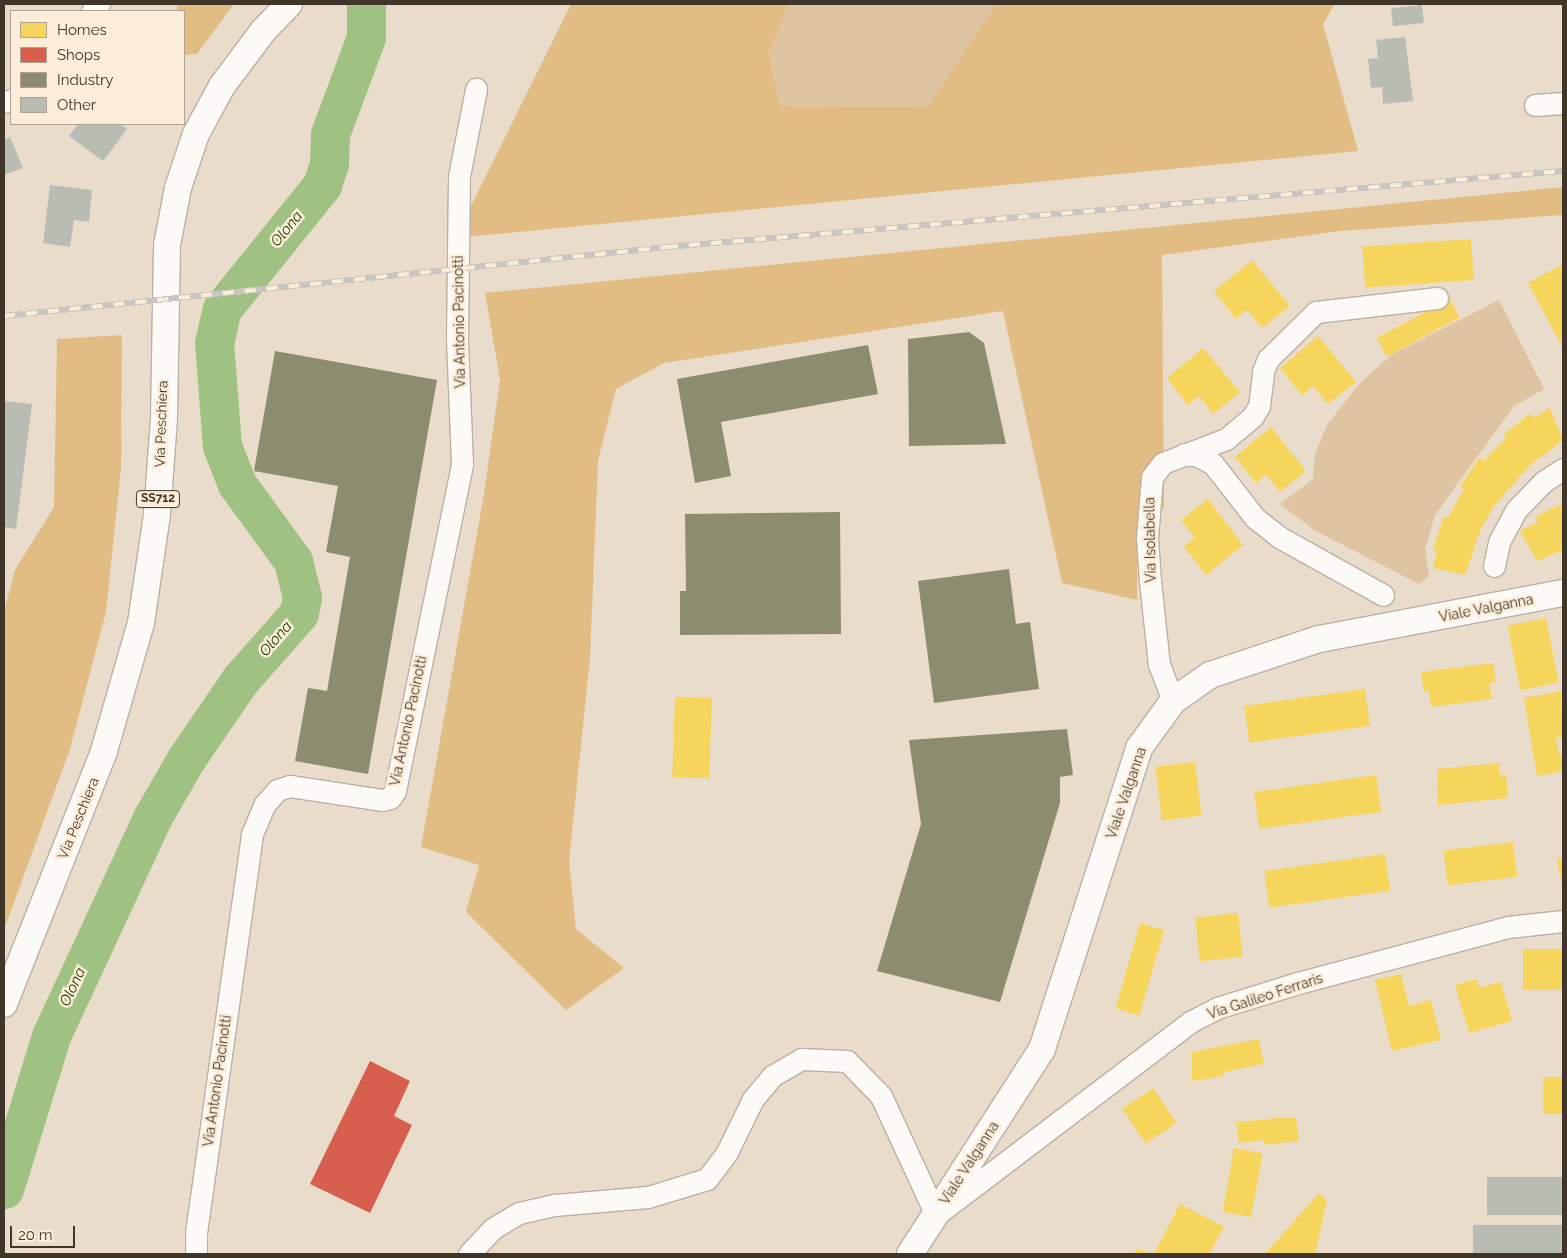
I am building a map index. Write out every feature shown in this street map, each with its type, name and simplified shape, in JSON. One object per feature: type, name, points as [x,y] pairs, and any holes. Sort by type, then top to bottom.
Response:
[{"type":"main road","name":"Via Peschiera","points":[[4,1004],[104,751],[141,623],[157,514],[164,418],[167,254],[178,188],[196,134],[222,86],[258,38],[289,4]]},
{"type":"main road","name":"Viale Valganna","points":[[910,1254],[1042,1049],[1139,748],[1173,701],[1210,675],[1319,639],[1563,593]]},
{"type":"street","name":"Via Antonio Pacinotti","points":[[196,1254],[197,1224],[252,834],[265,804],[277,790],[290,786],[383,800],[390,798],[395,791],[462,464],[457,340],[459,176],[476,89]]},
{"type":"street","points":[[1535,105],[1563,103]]},
{"type":"street","name":"Via Isolabella","points":[[1173,701],[1159,665],[1147,538],[1152,477],[1164,463],[1181,454],[1208,448],[1226,439],[1253,416],[1259,406],[1263,371],[1268,359],[1316,312],[1437,298]]},
{"type":"street","points":[[1181,454],[1198,456],[1213,464],[1255,518],[1279,537],[1383,595]]},
{"type":"street","points":[[1494,566],[1499,542],[1516,510],[1543,482],[1563,469]]},
{"type":"street","name":"Via Galileo Ferraris","points":[[936,1215],[1190,1022],[1217,1008],[1508,926],[1563,921]]},
{"type":"street","points":[[469,1254],[492,1229],[519,1213],[555,1205],[648,1197],[707,1179],[727,1152],[753,1099],[772,1076],[801,1059],[847,1061],[880,1096],[936,1215]]},
{"type":"shaded area","points":[[177,4],[234,4],[197,54],[185,55],[185,10],[177,10]]},
{"type":"shaded area","points":[[571,4],[789,4],[769,53],[780,106],[928,107],[996,4],[1335,4],[1323,24],[1358,151],[466,237],[466,216]]},
{"type":"shaded area","points":[[789,4],[996,4],[929,107],[780,106],[769,53]]},
{"type":"shaded area","points":[[1563,187],[1563,215],[1340,231],[1162,255],[1164,508],[1138,510],[1137,600],[1062,583],[1003,311],[664,363],[616,389],[598,461],[590,658],[569,861],[576,929],[624,968],[566,1010],[466,912],[479,865],[421,847],[484,494],[500,380],[485,293]]},
{"type":"shaded area","points":[[1499,300],[1544,389],[1514,406],[1435,515],[1425,549],[1429,576],[1419,584],[1314,530],[1280,504],[1313,479],[1315,454],[1327,425],[1359,384],[1391,355]]},
{"type":"shaded area","points":[[122,335],[121,468],[106,612],[70,749],[4,930],[4,612],[15,570],[54,507],[57,339]]},
{"type":"building: Homes","points":[[1471,239],[1474,280],[1365,288],[1362,247]]},
{"type":"building: Homes","points":[[1252,260],[1290,306],[1262,328],[1247,310],[1236,319],[1214,291]]},
{"type":"building: Homes","points":[[1563,264],[1563,348],[1528,283]]},
{"type":"building: Homes","points":[[1450,299],[1460,318],[1387,357],[1377,338]]},
{"type":"building: Homes","points":[[1318,336],[1356,382],[1328,404],[1313,386],[1302,395],[1280,368]]},
{"type":"building: Homes","points":[[1203,348],[1240,392],[1213,414],[1199,396],[1188,405],[1167,378]]},
{"type":"building: Homes","points":[[1550,408],[1563,440],[1531,464],[1494,506],[1480,531],[1465,575],[1433,568],[1437,550],[1433,549],[1444,516],[1448,518],[1464,489],[1460,486],[1480,458],[1484,461],[1506,438],[1504,434],[1531,413],[1534,418]]},
{"type":"building: Homes","points":[[1271,427],[1306,471],[1280,492],[1266,474],[1256,483],[1235,457]]},
{"type":"building: Homes","points":[[1208,499],[1243,545],[1206,575],[1184,546],[1195,538],[1181,520]]},
{"type":"building: Homes","points":[[1563,503],[1563,550],[1537,561],[1520,531],[1538,522],[1535,517]]},
{"type":"building: Homes","points":[[1546,618],[1559,683],[1520,690],[1508,625]]},
{"type":"building: Homes","points":[[1493,663],[1496,682],[1489,683],[1492,699],[1431,707],[1429,691],[1424,692],[1421,672]]},
{"type":"building: Homes","points":[[1365,689],[1370,726],[1249,743],[1244,706]]},
{"type":"building: Homes","points":[[1561,691],[1563,737],[1556,738],[1559,755],[1563,754],[1563,771],[1537,776],[1524,698]]},
{"type":"building: Homes","points":[[675,697],[712,698],[709,778],[672,777]]},
{"type":"building: Homes","points":[[1195,762],[1202,816],[1162,820],[1155,767]]},
{"type":"building: Homes","points":[[1499,763],[1500,775],[1506,774],[1508,798],[1438,805],[1437,769]]},
{"type":"building: Homes","points":[[1376,775],[1381,812],[1259,829],[1254,792]]},
{"type":"building: Homes","points":[[1513,842],[1517,877],[1448,885],[1444,851]]},
{"type":"building: Homes","points":[[1385,854],[1390,891],[1269,908],[1264,871]]},
{"type":"building: Homes","points":[[1563,858],[1563,886],[1562,886],[1557,859]]},
{"type":"building: Homes","points":[[1238,913],[1243,957],[1200,961],[1195,917]]},
{"type":"building: Homes","points":[[1140,923],[1164,930],[1139,1015],[1115,1009]]},
{"type":"building: Homes","points":[[1523,949],[1563,949],[1563,990],[1523,990]]},
{"type":"building: Homes","points":[[1401,974],[1409,1006],[1431,1000],[1441,1040],[1392,1051],[1375,980]]},
{"type":"building: Homes","points":[[1477,979],[1479,988],[1501,982],[1512,1021],[1469,1033],[1455,985]]},
{"type":"building: Homes","points":[[1259,1039],[1264,1064],[1223,1072],[1224,1076],[1192,1081],[1192,1052]]},
{"type":"building: Homes","points":[[1543,1077],[1563,1077],[1563,1114],[1543,1114]]},
{"type":"building: Homes","points":[[1153,1088],[1176,1123],[1146,1144],[1122,1109]]},
{"type":"building: Homes","points":[[1296,1118],[1299,1141],[1264,1145],[1263,1140],[1239,1143],[1236,1122]]},
{"type":"building: Homes","points":[[1234,1148],[1263,1153],[1251,1217],[1223,1212]]},
{"type":"building: Homes","points":[[1319,1193],[1327,1201],[1315,1254],[1265,1254]]},
{"type":"building: Homes","points":[[1180,1204],[1224,1227],[1209,1254],[1154,1254]]},
{"type":"building: Homes","points":[[1137,1248],[1150,1254],[1134,1254]]},
{"type":"building: Shops","points":[[370,1061],[410,1081],[394,1116],[412,1125],[370,1213],[310,1184]]},
{"type":"building: Industry","points":[[969,332],[984,343],[1006,444],[909,446],[908,339]]},
{"type":"building: Industry","points":[[868,345],[878,394],[721,422],[731,476],[695,483],[677,379]]},
{"type":"building: Industry","points":[[275,351],[437,380],[368,774],[295,761],[308,688],[327,691],[350,557],[326,552],[338,486],[254,471]]},
{"type":"building: Industry","points":[[840,512],[841,634],[680,635],[680,591],[686,591],[685,514]]},
{"type":"building: Industry","points":[[1009,569],[1016,624],[1030,622],[1039,689],[934,703],[918,581]]},
{"type":"building: Industry","points":[[1067,729],[1073,775],[1060,777],[1060,803],[1000,1002],[877,971],[921,824],[909,740]]},
{"type":"building: Other","points":[[1422,5],[1424,23],[1393,26],[1391,8]]},
{"type":"building: Other","points":[[1405,37],[1413,101],[1383,104],[1382,87],[1371,88],[1368,59],[1378,58],[1376,40]]},
{"type":"building: Other","points":[[77,125],[121,125],[127,129],[103,161],[69,136]]},
{"type":"building: Other","points":[[10,137],[23,168],[4,175],[4,140]]},
{"type":"building: Other","points":[[50,185],[92,190],[89,222],[74,220],[70,247],[43,243]]},
{"type":"building: Other","points":[[4,401],[32,404],[16,529],[4,527]]},
{"type":"building: Other","points":[[1487,1177],[1563,1177],[1563,1215],[1487,1215]]},
{"type":"building: Other","points":[[1473,1225],[1563,1225],[1563,1253],[1473,1253]]},
{"type":"waterway","name":"Olona","points":[[4,1189],[51,1036],[152,818],[186,759],[240,680],[299,613],[302,597],[293,561],[237,484],[222,446],[214,343],[222,309],[322,185],[329,164],[330,134],[366,37],[366,4]]},
{"type":"railway","points":[[4,316],[667,247],[1563,171]]}]
